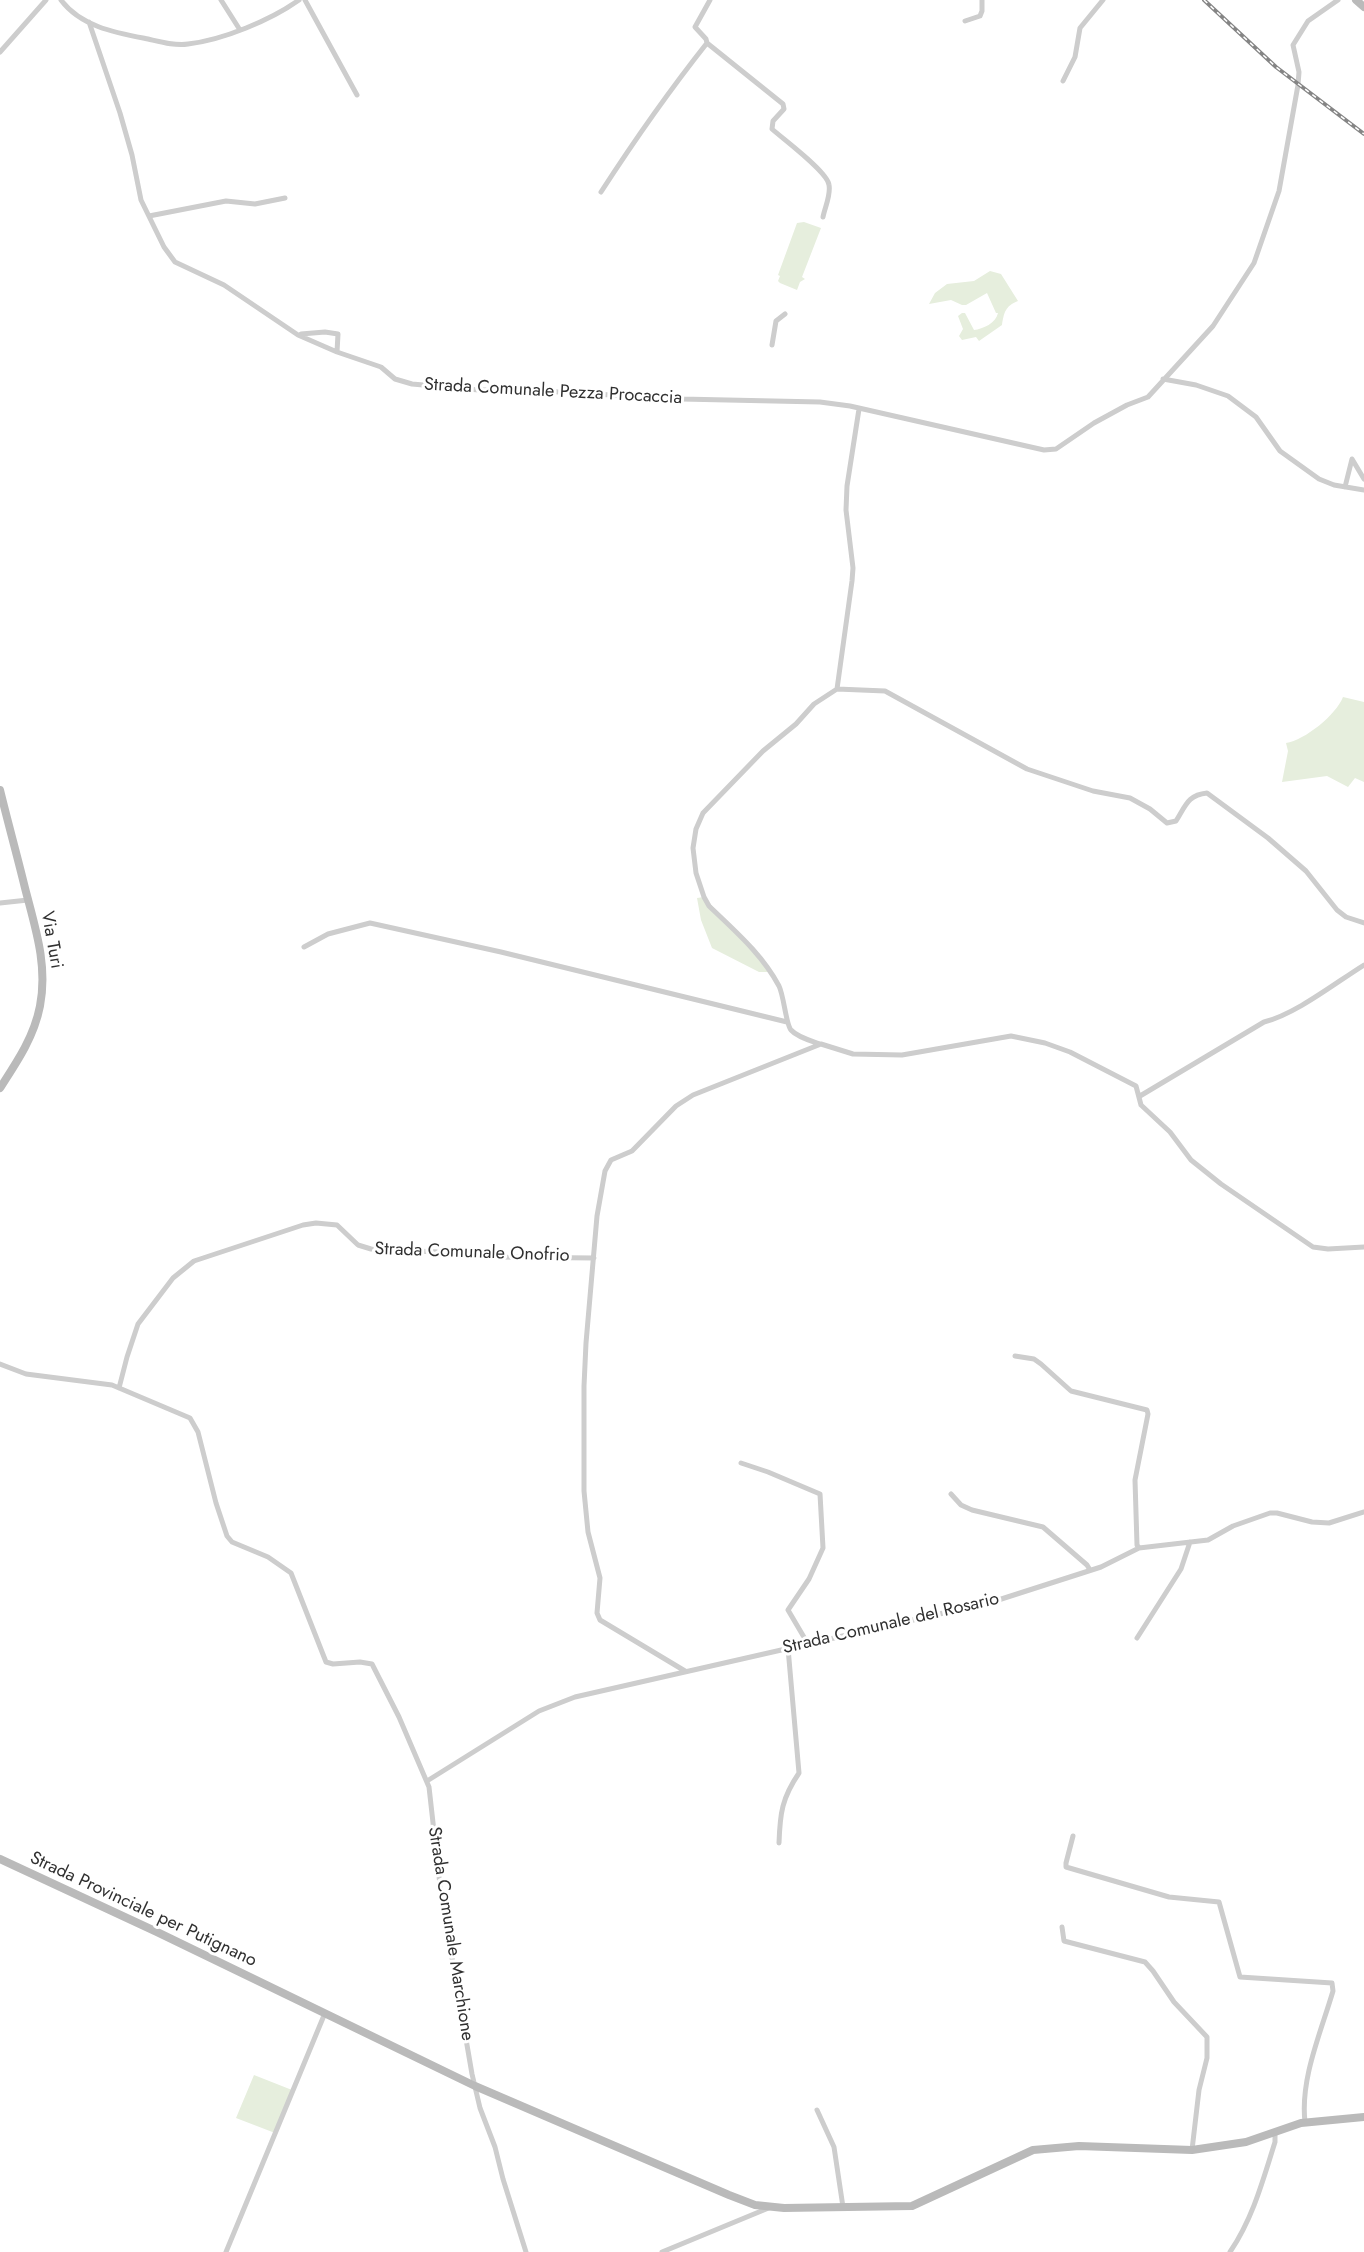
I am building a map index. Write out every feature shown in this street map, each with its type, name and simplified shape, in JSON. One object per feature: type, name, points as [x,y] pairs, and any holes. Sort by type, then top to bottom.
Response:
[{"type":"main road","points":[[1356,0],[1364,7]]},
{"type":"main road","name":"Via Turi","points":[[0,790],[42,963],[41,999],[35,1024],[26,1046],[0,1088]]},
{"type":"main road","name":"Strada Provinciale per Putignano","points":[[0,1859],[475,2086],[755,2205],[771,2207],[912,2206],[1020,2154],[1045,2148],[1079,2146],[1192,2150],[1222,2147],[1275,2133],[1305,2122],[1364,2117]]},
{"type":"street","points":[[0,52],[46,0]]},
{"type":"street","points":[[61,0],[71,11],[89,22],[116,33],[182,45],[240,30],[284,11],[299,0]]},
{"type":"street","points":[[220,0],[240,30]]},
{"type":"street","points":[[304,0],[357,95]]},
{"type":"street","points":[[710,0],[695,27],[707,43],[783,104],[784,109],[771,125],[772,129],[828,179],[830,188],[823,217]]},
{"type":"street","points":[[965,21],[980,16],[982,0]]},
{"type":"street","points":[[1063,81],[1075,57],[1080,28],[1103,0]]},
{"type":"street","name":"Strada Comunale Pezza Procaccia","points":[[89,22],[120,112],[141,200],[175,262],[224,285],[298,335],[337,352],[381,367],[395,379],[412,384],[479,390],[524,390],[681,399],[820,402],[1044,450],[1056,449],[1094,423],[1127,405],[1148,397],[1213,326],[1254,263],[1279,191],[1298,86],[1299,72],[1293,45],[1308,21],[1338,0]]},
{"type":"street","points":[[601,192],[690,62],[707,43]]},
{"type":"street","points":[[792,146],[798,140]]},
{"type":"street","points":[[149,216],[226,201],[255,204],[285,198]]},
{"type":"street","points":[[772,345],[776,321],[785,314]]},
{"type":"street","points":[[298,335],[325,332],[338,334],[337,352]]},
{"type":"street","points":[[1163,379],[1196,385],[1228,396],[1256,417],[1280,451],[1319,478],[1345,487],[1364,490]]},
{"type":"street","points":[[837,689],[852,580],[853,567],[846,502],[859,410]]},
{"type":"street","points":[[1345,487],[1352,459],[1364,479]]},
{"type":"street","points":[[1364,923],[1337,910],[1306,871],[1268,838],[1207,793],[1196,794],[1176,821],[1167,823],[1150,809],[1130,798],[1094,791],[1027,769],[885,692],[837,689],[814,704],[796,724],[746,767],[703,813],[694,837],[696,873],[704,897],[710,906],[758,954],[768,968],[780,988],[790,1030],[821,1044],[853,1054],[902,1055],[995,1039],[1018,1038],[1045,1043],[1070,1052],[1136,1086],[1141,1105],[1170,1132],[1191,1160],[1221,1184],[1313,1247],[1328,1249],[1364,1247]]},
{"type":"street","points":[[0,903],[28,900]]},
{"type":"street","points":[[304,947],[328,934],[370,923],[669,991],[787,1022]]},
{"type":"street","points":[[1140,1096],[1264,1022],[1277,1019],[1364,965]]},
{"type":"street","points":[[686,1671],[605,1624],[598,1617],[600,1578],[588,1532],[584,1482],[585,1355],[598,1207],[605,1171],[611,1160],[632,1151],[676,1106],[693,1095],[821,1044]]},
{"type":"street","name":"Strada Comunale Onofrio","points":[[119,1388],[138,1324],[168,1283],[180,1271],[203,1257],[303,1225],[321,1223],[337,1225],[358,1245],[371,1250],[461,1253],[495,1257],[594,1258]]},
{"type":"street","points":[[1015,1356],[1034,1359],[1071,1391],[1148,1411],[1135,1487],[1139,1548]]},
{"type":"street","points":[[0,1364],[26,1374],[119,1388]]},
{"type":"street","name":"Strada Comunale Marchione","points":[[119,1388],[176,1411],[194,1422],[227,1536],[232,1542],[268,1557],[291,1573],[326,1662],[333,1664],[364,1662],[374,1667],[403,1726],[427,1781],[432,1802],[435,1849],[446,1926],[475,2086],[526,2252]]},
{"type":"street","points":[[741,1463],[820,1494],[823,1548],[809,1579],[788,1610],[808,1644]]},
{"type":"street","points":[[951,1494],[966,1508],[1043,1527],[1090,1570]]},
{"type":"street","name":"Strada Comunale del Rosario","points":[[427,1781],[546,1708],[575,1697],[992,1602],[1110,1563],[1139,1548],[1208,1540],[1233,1526],[1270,1513],[1329,1523],[1364,1512]]},
{"type":"street","points":[[1137,1638],[1181,1569],[1190,1542]]},
{"type":"street","points":[[779,1843],[780,1813],[799,1773],[788,1648]]},
{"type":"street","points":[[1073,1836],[1066,1867],[1169,1897],[1219,1902],[1240,1977],[1332,1983],[1333,1991],[1314,2052],[1305,2096],[1305,2122]]},
{"type":"street","points":[[1062,1927],[1064,1941],[1145,1962],[1174,2002],[1204,2033],[1208,2050],[1199,2090],[1192,2150]]},
{"type":"street","points":[[226,2252],[325,2013]]},
{"type":"street","points":[[818,2110],[834,2147],[843,2207]]},
{"type":"street","points":[[1230,2252],[1240,2237],[1259,2194],[1275,2142],[1275,2133]]},
{"type":"street","points":[[662,2252],[771,2207]]},
{"type":"green space","points":[[804,222],[821,228],[802,277],[805,279],[800,282],[797,290],[780,283],[778,275],[797,223]]},
{"type":"green space","points":[[990,271],[1001,274],[1018,301],[1006,310],[1002,325],[979,341],[976,337],[962,340],[959,336],[963,329],[958,316],[962,313],[965,313],[974,330],[989,325],[997,317],[998,313],[987,293],[966,305],[951,300],[929,304],[935,293],[947,284],[974,281]]},
{"type":"green space","points":[[1343,697],[1364,702],[1364,782],[1355,778],[1348,787],[1327,776],[1282,782],[1288,751],[1286,743],[1302,737],[1319,726],[1334,711]]},
{"type":"green space","points":[[704,897],[761,958],[770,972],[759,972],[712,948],[701,920],[697,898]]},
{"type":"green space","points":[[254,2075],[292,2090],[275,2133],[236,2118]]},
{"type":"railway","points":[[1204,0],[1276,67],[1364,134]]}]
